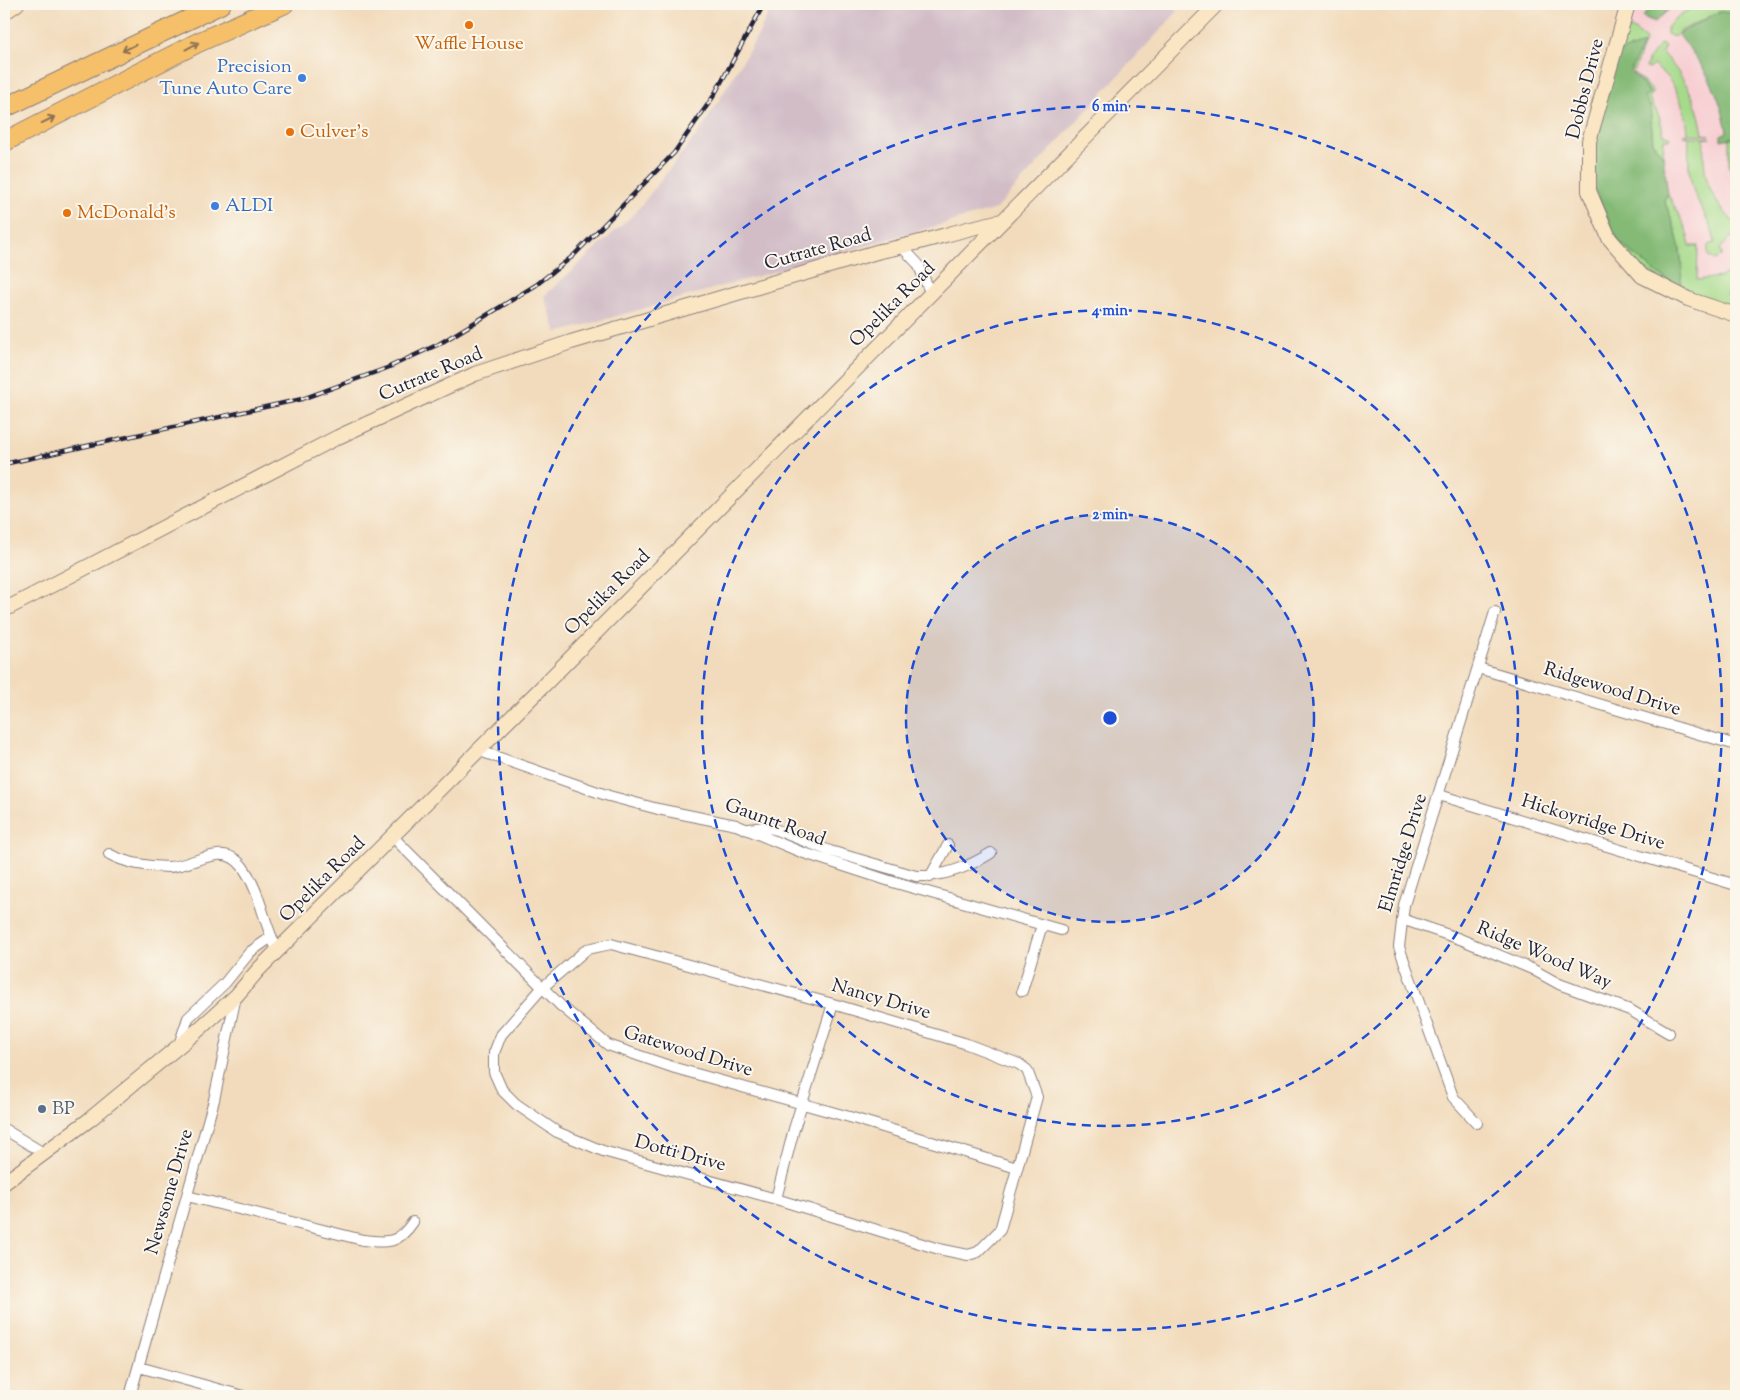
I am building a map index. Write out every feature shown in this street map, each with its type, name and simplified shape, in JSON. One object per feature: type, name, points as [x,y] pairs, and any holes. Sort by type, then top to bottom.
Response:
[{"type":"highway","points":[[4,108],[221,4]]},
{"type":"highway","points":[[4,142],[197,43],[284,4]]},
{"type":"main road","points":[[4,13],[18,4]]},
{"type":"main road","name":"Opelika Road","points":[[4,1184],[45,1154],[236,996],[278,951],[1217,4]]},
{"type":"main road","name":"Dobbs Drive","points":[[1628,4],[1589,141],[1589,191],[1609,238],[1642,276],[1688,299],[1736,315]]},
{"type":"main road","name":"Cutrate Road","points":[[4,610],[338,437],[476,374],[571,342],[880,251],[902,247],[963,228],[1002,221]]},
{"type":"street","points":[[902,247],[918,264],[931,294]]},
{"type":"street","name":"Elmridge Drive","points":[[1476,1123],[1453,1097],[1399,947],[1404,905],[1495,612]]},
{"type":"street","name":"Ridgewood Drive","points":[[1478,668],[1736,745]]},
{"type":"street","name":"Gauntt Road","points":[[477,750],[609,796],[748,829],[801,852],[896,883],[1061,930]]},
{"type":"street","name":"Hickoyridge Drive","points":[[1439,795],[1736,885]]},
{"type":"street","points":[[748,829],[764,827],[877,866],[916,876],[930,877],[965,867],[991,853]]},
{"type":"street","name":"Gatewood Drive","points":[[393,837],[584,1027],[608,1045],[620,1051],[1017,1168]]},
{"type":"street","points":[[930,877],[948,845]]},
{"type":"street","points":[[109,854],[128,862],[167,867],[187,865],[215,854],[234,858],[241,865],[251,882],[259,900],[270,938],[278,951]]},
{"type":"street","name":"Ridge Wood Way","points":[[1402,919],[1460,939],[1532,969],[1559,984],[1630,1010],[1669,1033]]},
{"type":"street","points":[[1022,991],[1042,925]]},
{"type":"street","points":[[179,1045],[188,1018],[225,983],[250,952],[270,938]]},
{"type":"street","name":"Nancy Drive","points":[[543,987],[587,949],[612,944],[833,1004],[964,1043],[1018,1064],[1027,1070],[1037,1097],[1000,1230],[978,1252]]},
{"type":"street","name":"Dotti Drive","points":[[543,987],[501,1035],[494,1052],[494,1072],[502,1090],[516,1104],[557,1132],[603,1151],[776,1198],[939,1249],[968,1255],[978,1252]]},
{"type":"street","name":"Newsome Drive","points":[[130,1396],[214,1100],[236,996]]},
{"type":"street","points":[[776,1198],[802,1104],[833,1004]]},
{"type":"street","points":[[4,1129],[45,1154]]},
{"type":"street","points":[[187,1196],[330,1233],[377,1242],[393,1241],[401,1236],[412,1222]]},
{"type":"street","points":[[139,1367],[243,1396]]},
{"type":"shaded area","points":[[772,4],[1171,4],[1178,11],[996,209],[557,333],[544,296],[636,212],[704,125],[760,32]]},
{"type":"shaded area","points":[[1630,4],[1736,4],[1736,310],[1649,276],[1599,212]]},
{"type":"green space","points":[[1651,4],[1675,4],[1655,22],[1643,17]]},
{"type":"green space","points":[[1709,6],[1736,10],[1736,13],[1719,12],[1682,30],[1674,37],[1667,34],[1667,28],[1680,15],[1690,9]]},
{"type":"green space","points":[[1719,12],[1736,13],[1736,137],[1721,140],[1721,135],[1727,132],[1715,91],[1696,57],[1678,34]]},
{"type":"green space","points":[[1627,29],[1633,29],[1646,39],[1633,72],[1617,53]]},
{"type":"green space","points":[[1643,44],[1630,71],[1650,93],[1644,97],[1650,106],[1653,143],[1663,156],[1668,194],[1664,200],[1672,221],[1682,265],[1680,287],[1658,274],[1619,242],[1593,187],[1592,143],[1616,53]]},
{"type":"green space","points":[[1660,44],[1665,46],[1662,53],[1684,80],[1694,100],[1703,134],[1709,135],[1683,134],[1688,133],[1686,117],[1674,87],[1665,75],[1653,65],[1649,69],[1646,68],[1649,58]]},
{"type":"green space","points":[[1633,72],[1654,92],[1649,98],[1659,116],[1664,135],[1670,136],[1669,139],[1664,139],[1663,158],[1653,143],[1650,106],[1644,97],[1650,92]]},
{"type":"green space","points":[[1683,136],[1710,138],[1704,139],[1704,163],[1709,185],[1718,204],[1735,223],[1736,221],[1736,239],[1731,237],[1720,249],[1722,255],[1715,260],[1708,256],[1708,245],[1715,243],[1714,236],[1694,192],[1689,165],[1689,137]]},
{"type":"green space","points":[[1733,138],[1736,142],[1736,187],[1729,164],[1729,139]]},
{"type":"green space","points":[[1594,189],[1619,242],[1658,274],[1679,287],[1682,265],[1681,254],[1676,232],[1664,200],[1668,194],[1686,229],[1690,246],[1698,246],[1697,280],[1720,277],[1736,268],[1736,274],[1732,277],[1727,295],[1736,297],[1736,308],[1672,286],[1644,269],[1631,258],[1616,239]]},
{"type":"railway","points":[[4,464],[302,399],[387,368],[439,344],[502,306],[536,285],[573,256],[674,153],[713,97],[764,4]]},
{"type":"place","name":"Waffle House","points":[[469,25]]},
{"type":"place","name":"Precision Tune Auto Care","points":[[302,78]]},
{"type":"place","name":"Culver's","points":[[290,132]]},
{"type":"place","name":"ALDI","points":[[215,206]]},
{"type":"place","name":"McDonald's","points":[[67,213]]},
{"type":"place","name":"BP","points":[[42,1109]]}]
